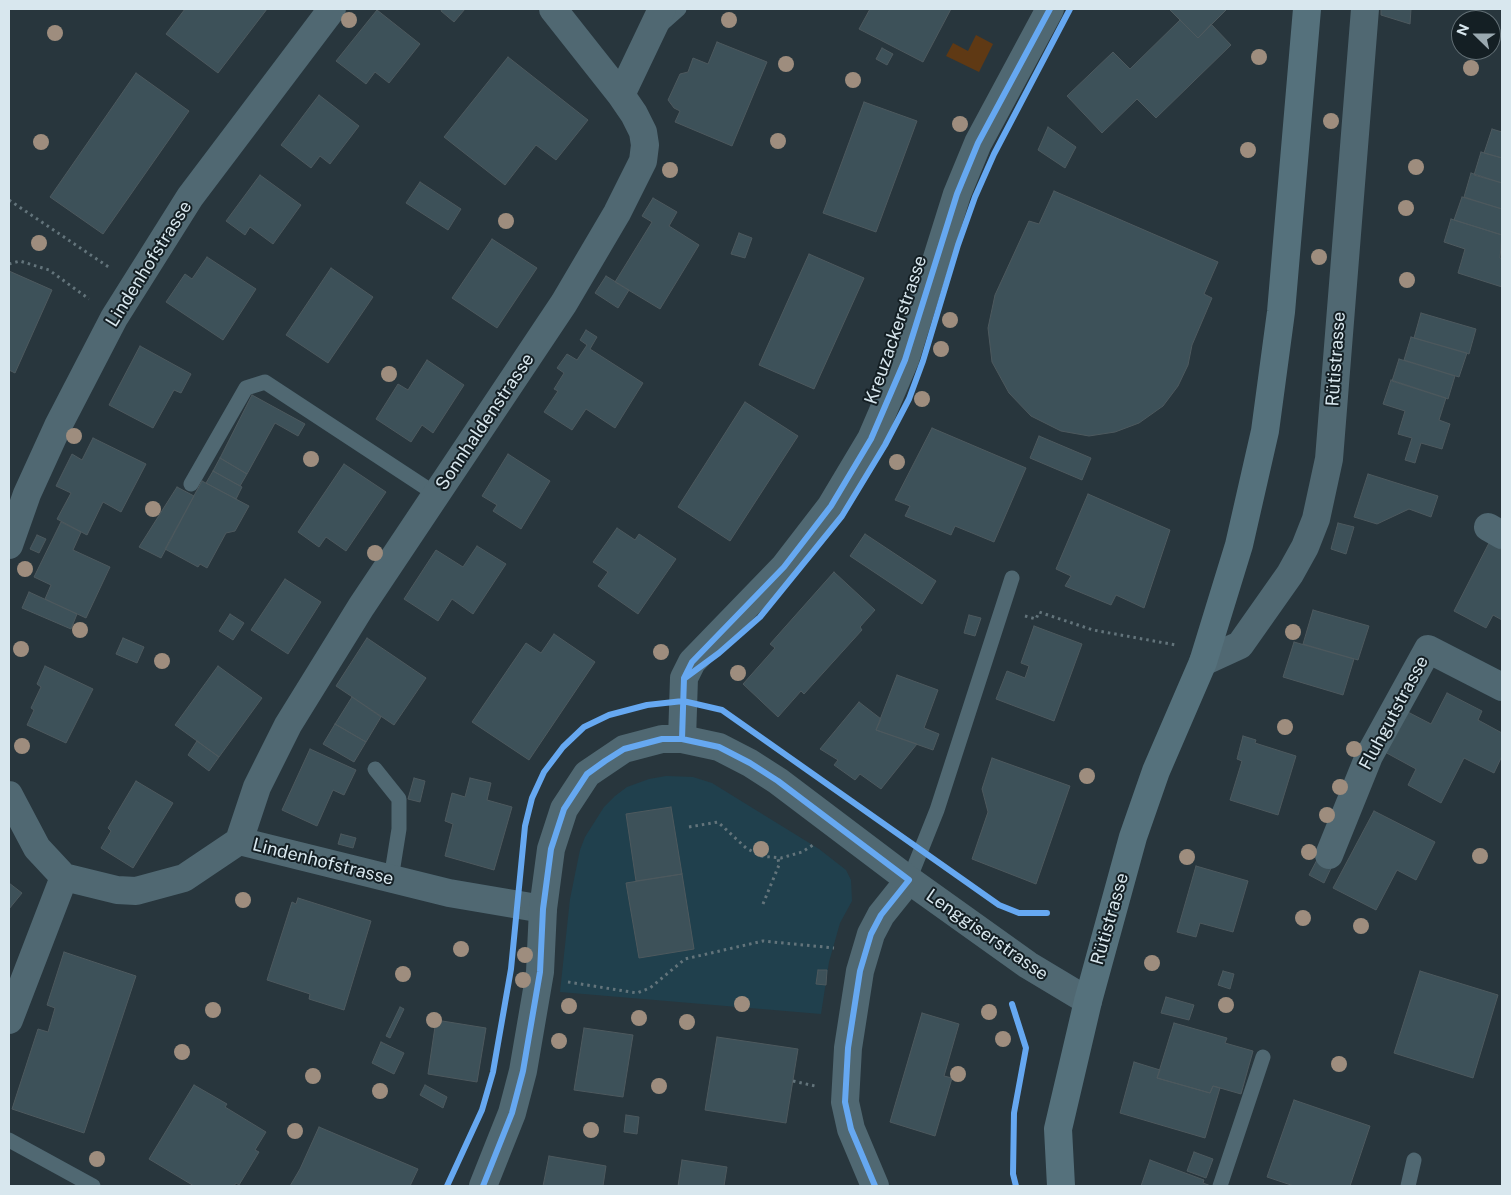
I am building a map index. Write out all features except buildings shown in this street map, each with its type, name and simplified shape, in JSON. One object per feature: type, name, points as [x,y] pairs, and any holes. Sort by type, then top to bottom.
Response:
[{"type":"main road","name":"Rütistrasse","points":[[1061,1186],[1058,1129],[1065,1092],[1088,1001],[1133,837],[1156,771],[1203,662],[1239,544],[1265,431],[1282,312],[1308,9]]},
{"type":"street","name":"Lindenhofstrasse","points":[[9,545],[15,507],[114,318],[134,284],[190,197],[332,9]]},
{"type":"street","name":"Sonnhaldenstrasse","points":[[239,841],[257,787],[288,724],[361,607],[564,303],[617,212],[643,161],[645,145],[643,132],[622,95],[553,9]]},
{"type":"street","points":[[622,95],[662,9]]},
{"type":"street","name":"Kreuzackerstrasse","points":[[682,739],[684,678],[692,662],[784,567],[831,506],[870,440],[905,360],[957,194],[978,143],[1050,9]]},
{"type":"street","name":"Rütistrasse","points":[[1203,662],[1240,645],[1290,574],[1305,547],[1316,519],[1329,459],[1364,9]]},
{"type":"street","name":"Fluhgutstrasse","points":[[1329,854],[1369,756],[1428,650],[1502,687]]},
{"type":"street","name":"Lenggiserstrasse","points":[[483,1186],[506,1130],[523,1071],[540,972],[543,909],[551,849],[564,809],[587,774],[624,750],[662,739],[682,739],[719,747],[750,763],[778,781],[909,880],[1028,965],[1088,1001]]},
{"type":"street","points":[[9,795],[37,848],[64,877],[9,1020]]},
{"type":"street","name":"Lindenhofstrasse","points":[[64,877],[117,890],[136,891],[184,878],[239,841],[449,893],[543,909]]},
{"type":"street","points":[[874,1186],[851,1130],[846,1102],[848,1048],[860,971],[871,934],[881,915],[909,880]]},
{"type":"lane","points":[[649,36],[679,9]]},
{"type":"lane","points":[[191,484],[246,388],[265,382],[437,495]]},
{"type":"lane","points":[[909,880],[937,810],[1012,578]]},
{"type":"lane","points":[[375,769],[399,798],[399,829],[391,878]]},
{"type":"lane","points":[[1220,1186],[1263,1057]]},
{"type":"lane","points":[[9,1140],[93,1186]]},
{"type":"lane","points":[[1408,1186],[1414,1160]]},
{"type":"path","points":[[9,200],[134,284]]},
{"type":"path","points":[[9,264],[20,261],[49,270],[114,318]]},
{"type":"path","points":[[1002,609],[1036,619],[1038,612],[1092,630],[1179,645]]},
{"type":"path","points":[[689,827],[718,822],[746,848],[762,856],[778,858],[802,852],[819,840]]},
{"type":"path","points":[[763,904],[779,865],[778,858]]},
{"type":"path","points":[[564,982],[637,993],[650,988],[685,959],[763,941],[842,949]]},
{"type":"path","points":[[793,1081],[817,1086]]},
{"type":"shaded area","points":[[976,35],[993,44],[979,72],[946,56],[953,43],[968,51]]},
{"type":"shaded area","points":[[666,776],[693,777],[712,783],[819,849],[846,870],[851,880],[852,901],[840,923],[829,962],[821,1014],[560,992],[570,899],[580,850],[585,837],[604,807],[615,796],[627,787],[649,779]]},
{"type":"cycle path","points":[[682,739],[684,678],[692,662],[784,567],[831,506],[871,439],[905,360],[957,194],[978,143],[1050,9]]},
{"type":"cycle path","points":[[685,678],[719,653],[760,617],[842,516],[885,445],[909,399],[923,361],[958,245],[975,197],[994,154],[1070,9]]},
{"type":"cycle path","points":[[447,1186],[482,1110],[493,1072],[511,969],[525,826],[532,798],[544,772],[563,747],[584,727],[609,715],[647,705],[683,701],[722,710],[999,905],[1019,913],[1047,913]]},
{"type":"cycle path","points":[[483,1186],[512,1113],[523,1071],[540,972],[543,909],[551,849],[564,809],[587,774],[605,761],[624,749],[662,739],[682,739],[719,747],[750,763],[778,781],[909,880],[881,915],[871,934],[860,971],[848,1048],[845,1102],[851,1129],[875,1186]]},
{"type":"cycle path","points":[[1012,1004],[1026,1048],[1014,1113],[1013,1174],[1016,1186]]}]
